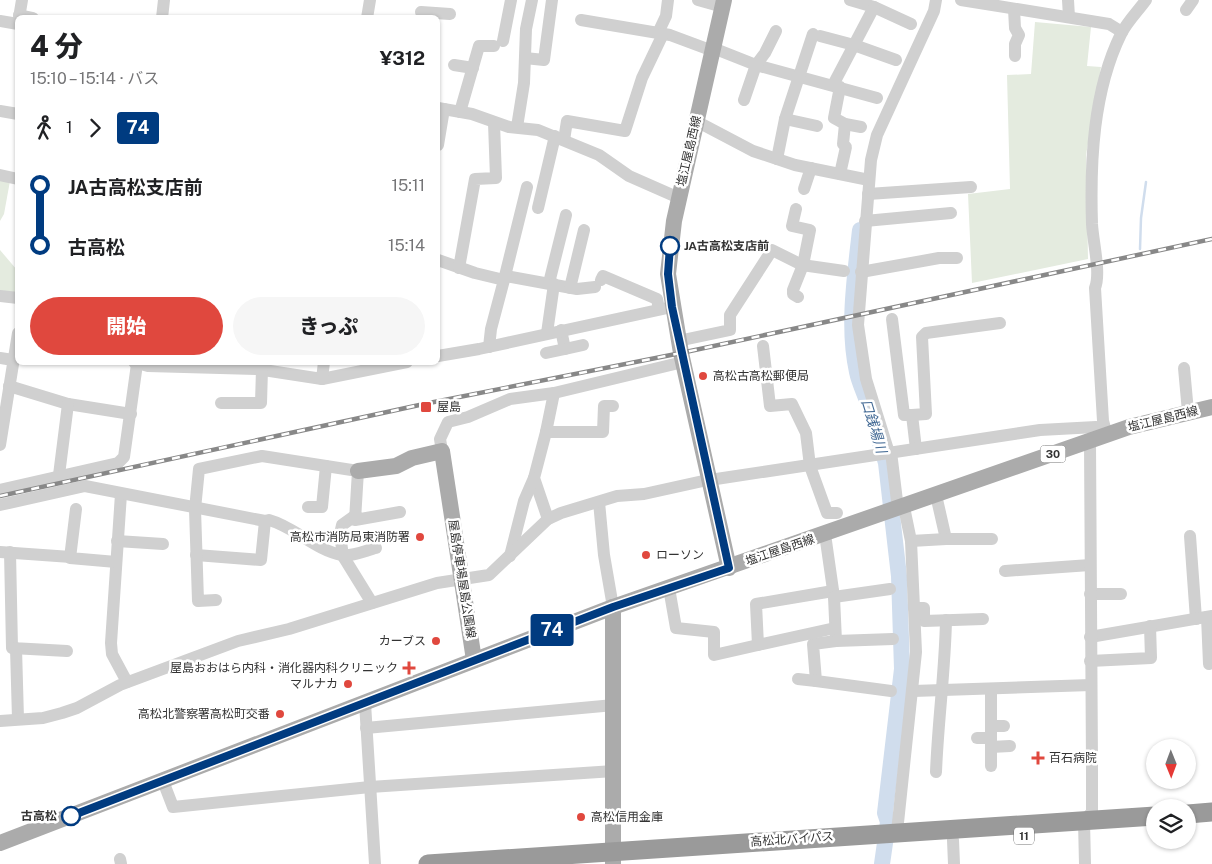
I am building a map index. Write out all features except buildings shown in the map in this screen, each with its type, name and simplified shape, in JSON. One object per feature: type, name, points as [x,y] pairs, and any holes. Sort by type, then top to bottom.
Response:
[{"type":"highway","points":[[1196,813],[1212,812]]},
{"type":"highway","name":"高松北バイパス","points":[[894,836],[953,840],[1146,817]]},
{"type":"highway","points":[[1196,825],[1212,824]]},
{"type":"highway","name":"高松北バイパス","points":[[428,864],[612,861],[871,840],[894,836],[1084,826],[1146,828]]},
{"type":"main road","name":"塩江屋島西線","points":[[724,3],[679,198],[668,262],[668,287],[665,308],[678,341],[711,480],[729,568],[1129,427],[1212,407]]},
{"type":"main road","points":[[358,471],[396,466],[412,458],[442,451]]},
{"type":"main road","name":"屋島停車場屋島公園線","points":[[442,451],[474,660]]},
{"type":"main road","points":[[0,843],[613,607],[729,568]]},
{"type":"main road","points":[[612,861],[614,771],[613,607]]},
{"type":"street","points":[[19,15],[22,0]]},
{"type":"street","points":[[162,15],[164,0]]},
{"type":"street","points":[[368,15],[370,0]]},
{"type":"street","points":[[436,13],[438,0]]},
{"type":"street","points":[[460,112],[479,46],[499,44],[511,0]]},
{"type":"street","points":[[517,127],[525,58],[526,29],[532,0]]},
{"type":"street","points":[[525,58],[544,60],[552,0]]},
{"type":"street","points":[[538,208],[559,138],[567,121],[625,131],[642,78],[661,33],[668,0]]},
{"type":"street","points":[[698,0],[724,3]]},
{"type":"street","points":[[850,0],[874,7],[911,24]]},
{"type":"street","points":[[894,836],[913,691],[916,652],[910,541],[896,509],[886,453],[862,360],[858,325],[865,221],[873,148],[931,17],[936,0]]},
{"type":"street","points":[[961,0],[1109,24],[1122,32]]},
{"type":"street","points":[[1068,0],[1069,17]]},
{"type":"street","points":[[1107,435],[1103,421],[1095,288],[1098,280],[1092,242],[1092,187],[1096,124],[1100,101],[1122,32],[1146,0]]},
{"type":"street","points":[[861,127],[846,124],[834,118],[837,86],[854,45],[874,7]]},
{"type":"street","points":[[1014,9],[1015,28],[1019,35],[1015,44],[1015,56]]},
{"type":"street","points":[[421,12],[450,14]]},
{"type":"street","points":[[0,21],[15,19]]},
{"type":"street","points":[[581,20],[661,33],[756,65],[877,98]]},
{"type":"street","points":[[744,100],[756,65],[765,53],[776,31]]},
{"type":"street","points":[[777,159],[785,119],[798,76],[816,35],[854,45],[896,60]]},
{"type":"street","points":[[454,65],[473,68]]},
{"type":"street","points":[[441,109],[460,112],[494,123],[538,130],[599,155],[630,176],[679,198]]},
{"type":"street","points":[[0,111],[15,114]]},
{"type":"street","points":[[785,119],[817,126]]},
{"type":"street","points":[[696,122],[753,151],[811,168],[869,180]]},
{"type":"street","points":[[459,268],[474,179],[496,178],[494,123]]},
{"type":"street","points":[[840,174],[846,147],[842,144],[846,124]]},
{"type":"street","points":[[804,189],[811,168]]},
{"type":"street","points":[[0,175],[15,178]]},
{"type":"street","points":[[489,347],[491,329],[527,187]]},
{"type":"street","points":[[868,194],[971,187]]},
{"type":"street","points":[[796,209],[792,226],[810,230],[803,265],[793,290],[794,294],[798,297]]},
{"type":"street","points":[[865,221],[951,213]]},
{"type":"street","points":[[547,333],[552,283],[566,215]]},
{"type":"street","points":[[570,288],[584,230]]},
{"type":"street","points":[[678,341],[730,330],[730,315],[772,250],[803,265],[844,271]]},
{"type":"street","points":[[861,272],[939,258],[957,258]]},
{"type":"street","points":[[440,261],[459,268],[505,278],[552,283],[570,288],[598,283],[603,276],[657,299],[665,308],[489,347],[440,356]]},
{"type":"street","points":[[0,296],[15,298]]},
{"type":"street","points":[[892,319],[904,416],[926,414],[922,336],[926,332],[1000,323]]},
{"type":"street","points":[[561,330],[565,349]]},
{"type":"street","points":[[546,353],[583,345]]},
{"type":"street","points":[[762,346],[770,406],[792,404],[806,433],[810,466],[827,512],[837,513]]},
{"type":"street","points":[[0,445],[2,420],[15,349]]},
{"type":"street","points":[[0,358],[13,360]]},
{"type":"street","points":[[442,451],[440,438],[448,422],[468,417],[510,399],[554,393],[683,362]]},
{"type":"street","points":[[0,490],[118,463],[124,457],[127,448],[135,365]]},
{"type":"street","points":[[190,365],[244,366],[262,369],[287,368],[322,379],[391,365]]},
{"type":"street","points":[[322,379],[324,365]]},
{"type":"street","points":[[1184,368],[1188,412]]},
{"type":"street","points":[[221,403],[260,403],[262,369]]},
{"type":"street","points":[[9,386],[68,404],[131,414]]},
{"type":"street","points":[[510,556],[521,509],[534,478],[554,393]]},
{"type":"street","points":[[59,475],[68,404]]},
{"type":"street","points":[[546,432],[603,432],[604,406],[612,406]]},
{"type":"street","points":[[912,415],[916,449]]},
{"type":"street","points":[[0,721],[42,718],[62,713],[126,682],[238,641],[289,629],[437,583],[461,581],[489,575],[548,519],[561,513],[617,496],[644,494],[711,480],[1040,430],[1096,427],[1107,435]]},
{"type":"street","points":[[1085,864],[1084,826],[1092,812],[1090,442]]},
{"type":"street","points":[[216,600],[198,601],[195,509],[199,469],[262,456],[358,471],[355,520],[400,512]]},
{"type":"street","points":[[308,507],[322,507],[326,466]]},
{"type":"street","points":[[534,478],[548,519]]},
{"type":"street","points":[[0,505],[84,486],[195,509],[283,524],[314,543],[344,556],[376,548]]},
{"type":"street","points":[[121,494],[111,611],[112,654],[126,682]]},
{"type":"street","points":[[936,495],[946,539]]},
{"type":"street","points":[[599,502],[604,555],[613,607]]},
{"type":"street","points":[[71,557],[76,509]]},
{"type":"street","points":[[356,515],[342,524],[344,556],[372,604]]},
{"type":"street","points":[[196,555],[261,560],[265,522]]},
{"type":"street","points":[[825,534],[834,594],[836,634]]},
{"type":"street","points":[[1191,536],[1205,618],[1209,664]]},
{"type":"street","points":[[910,541],[992,538]]},
{"type":"street","points":[[117,541],[163,544]]},
{"type":"street","points":[[66,652],[12,648],[5,552],[116,562]]},
{"type":"street","points":[[1005,571],[1090,564]]},
{"type":"street","points":[[669,588],[676,628],[714,632],[714,655],[758,645],[812,639],[836,634],[893,639]]},
{"type":"street","points":[[758,645],[756,604],[890,589]]},
{"type":"street","points":[[1090,594],[1121,594]]},
{"type":"street","points":[[914,608],[924,608],[924,621],[983,619]]},
{"type":"street","points":[[1090,636],[1205,618]]},
{"type":"street","points":[[936,772],[941,690],[945,676],[946,620]]},
{"type":"street","points":[[1090,660],[1151,658],[1150,626]]},
{"type":"street","points":[[812,639],[816,681]]},
{"type":"street","points":[[16,648],[18,719]]},
{"type":"street","points":[[798,679],[891,691]]},
{"type":"street","points":[[913,691],[1091,685]]},
{"type":"street","points":[[991,689],[994,734],[991,766]]},
{"type":"street","points":[[365,703],[375,864]]},
{"type":"street","points":[[366,728],[614,705]]},
{"type":"street","points":[[977,738],[994,734]]},
{"type":"street","points":[[994,734],[1010,746]]},
{"type":"street","points":[[163,781],[173,808],[370,787],[614,771]]},
{"type":"street","points":[[953,840],[954,864]]},
{"type":"shaded area","points":[[1035,22],[1091,27],[1087,66],[1101,67],[1086,155],[1088,259],[972,283],[968,194],[1010,189],[1007,75],[1031,74]]},
{"type":"shaded area","points":[[0,179],[10,181],[4,214],[0,221]]},
{"type":"shaded area","points":[[0,250],[15,268],[15,294],[0,291]]},
{"type":"waterway","points":[[1140,249],[1141,218],[1146,182]]},
{"type":"waterway","name":"口銭場川","points":[[860,230],[852,319],[857,372],[867,401]]},
{"type":"waterway","name":"口銭場川","points":[[879,439],[886,463],[899,576],[902,669],[885,813],[888,822],[882,864]]},
{"type":"railway","points":[[0,496],[424,404],[681,353],[1212,239]]},
{"type":"bus line","name":"74","points":[[71,816],[613,607],[729,568],[668,287],[670,246]]},
{"type":"place","name":"JA古高松支店前","points":[[670,246]]},
{"type":"place","name":"高松古高松郵便局","points":[[703,376]]},
{"type":"place","name":"屋島","points":[[426,407]]},
{"type":"place","name":"高松市消防局東消防署","points":[[420,537]]},
{"type":"place","name":"ローソン","points":[[646,555]]},
{"type":"place","name":"カーブス","points":[[436,641]]},
{"type":"place","name":"屋島おおはら内科・消化器内科クリニック","points":[[409,668]]},
{"type":"place","name":"マルナカ","points":[[348,684]]},
{"type":"place","name":"高松北警察署高松町交番","points":[[280,714]]},
{"type":"place","name":"百石病院","points":[[1038,758]]},
{"type":"place","name":"古高松","points":[[71,816]]},
{"type":"place","name":"高松信用金庫","points":[[581,817]]}]
